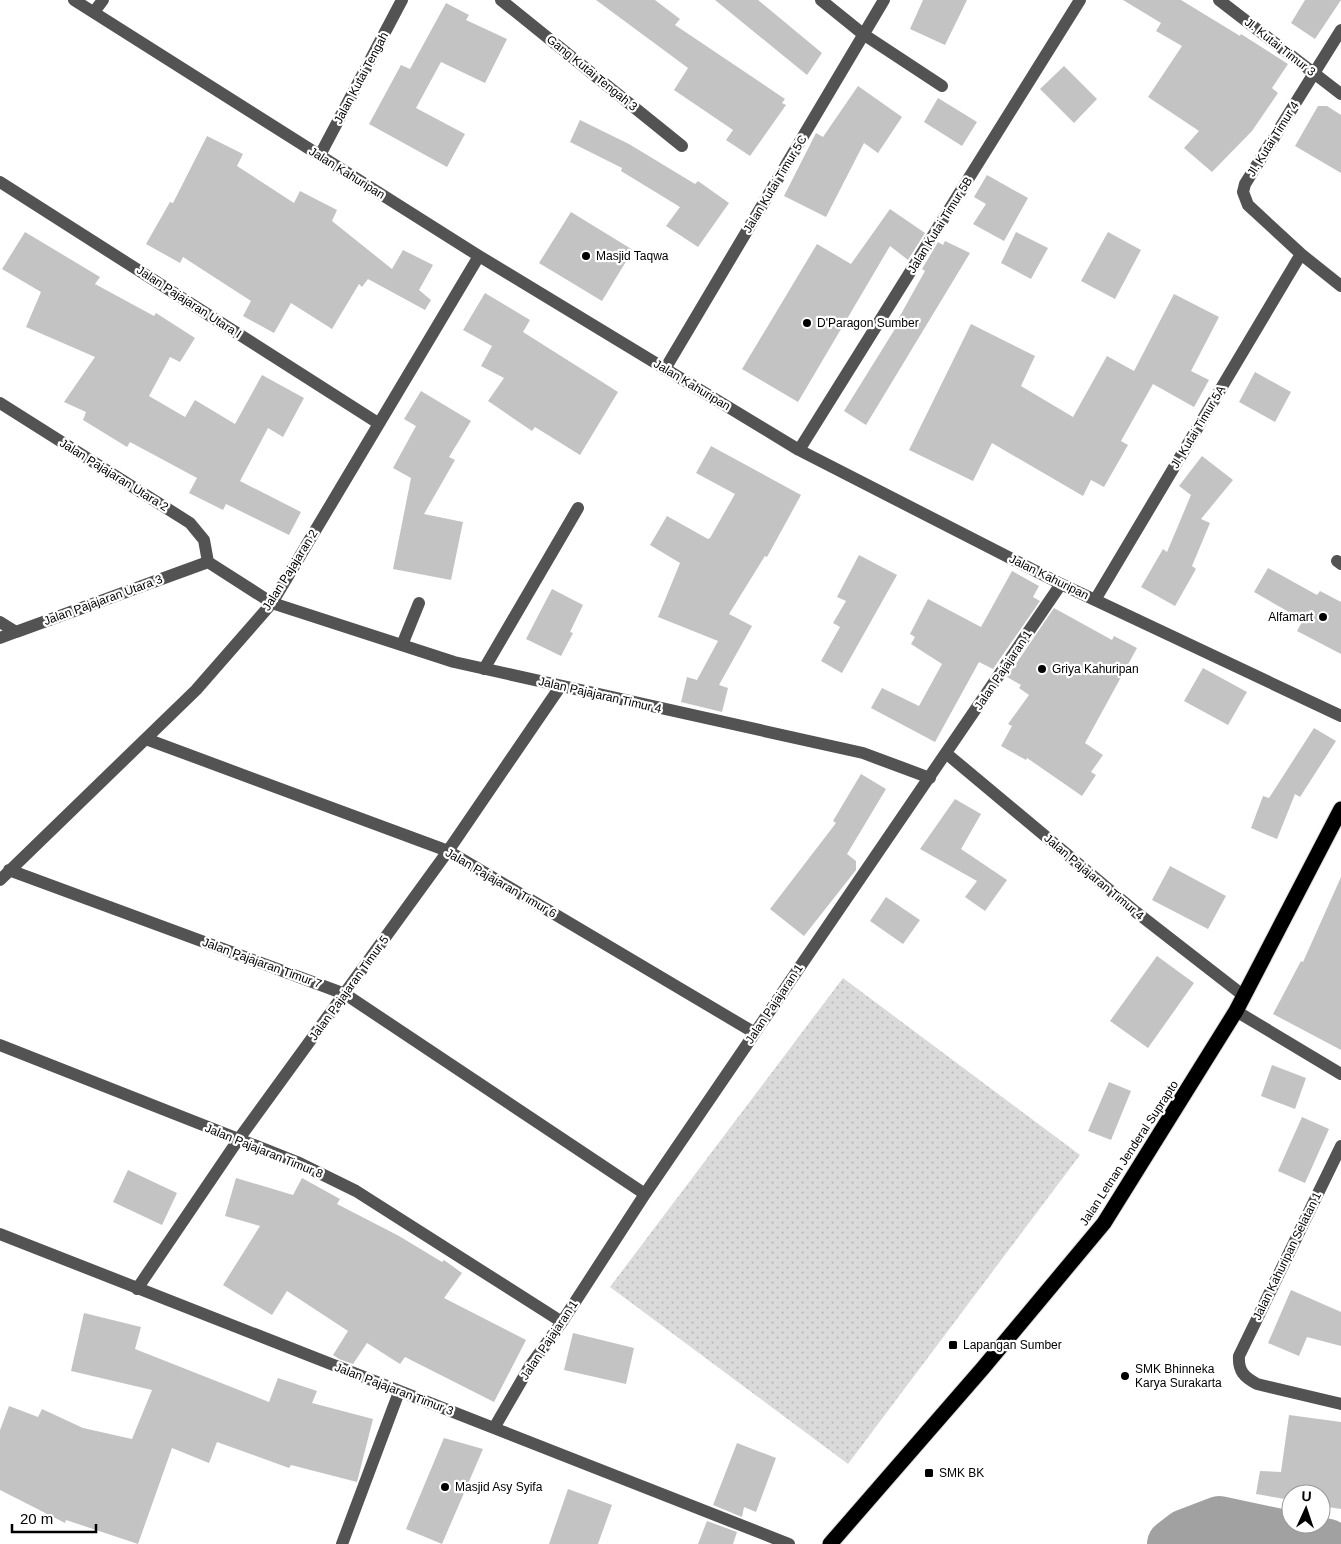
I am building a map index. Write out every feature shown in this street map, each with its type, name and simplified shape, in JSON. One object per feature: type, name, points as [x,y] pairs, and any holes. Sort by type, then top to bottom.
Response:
[{"type":"highway","name":"Jalan Letnan Jenderal Suprapto","points":[[830,1544],[983,1368],[1104,1223],[1236,1011],[1341,809]]},
{"type":"street","name":"Jalan Kahuripan","points":[[74,0],[479,256],[799,450],[1061,584],[1341,716]]},
{"type":"street","points":[[94,12],[103,0]]},
{"type":"street","name":"Jalan Kutai Tengah","points":[[320,155],[402,0]]},
{"type":"street","name":"Gang Kutai Tengah 3","points":[[501,0],[682,146]]},
{"type":"street","points":[[821,0],[863,34],[942,86]]},
{"type":"street","name":"Jalan Kutai Timur 5C","points":[[666,369],[884,0]]},
{"type":"street","name":"Jalan Kutai Timur 5B","points":[[799,450],[1080,0]]},
{"type":"street","name":"Jl. Kutai Timur 3","points":[[1219,0],[1341,94]]},
{"type":"street","points":[[1314,73],[1341,30]]},
{"type":"street","name":"Jl. Kutai Timur 4","points":[[1314,73],[1245,184],[1243,192],[1248,205],[1341,286]]},
{"type":"street","name":"Jalan Pajajaran Utara I","points":[[0,182],[378,423]]},
{"type":"street","name":"Jl. Kutai Timur 5A","points":[[1095,600],[1302,254]]},
{"type":"street","name":"Jalan Pajajaran 2","points":[[0,880],[196,690],[272,603],[479,256]]},
{"type":"street","name":"Jalan Pajajaran Utara 2","points":[[0,403],[190,523],[204,540],[208,562]]},
{"type":"street","points":[[484,669],[578,508]]},
{"type":"street","name":"Jalan Pajajaran Timur 4","points":[[208,562],[272,603],[402,646],[484,669],[560,687],[862,754],[930,778]]},
{"type":"street","name":"Jalan Pajajaran Utara 3","points":[[0,638],[208,562]]},
{"type":"street","name":"Jalan Pajajaran 1","points":[[494,1428],[530,1366],[562,1322],[645,1194],[947,754],[1061,584]]},
{"type":"street","points":[[402,646],[419,603]]},
{"type":"street","points":[[0,622],[16,632]]},
{"type":"street","name":"Jalan Pajajaran Timur 5","points":[[136,1289],[238,1140],[448,851],[560,687]]},
{"type":"street","name":"Jalan Pajajaran Timur 6","points":[[146,739],[448,851],[754,1033]]},
{"type":"street","name":"Jalan Pajajaran Timur 4","points":[[947,754],[1136,912],[1244,996]]},
{"type":"street","name":"Jalan Pajajaran Timur 7","points":[[9,870],[345,994],[645,1194]]},
{"type":"street","points":[[1236,1011],[1341,1074]]},
{"type":"street","name":"Jalan Pajajaran Timur 8","points":[[0,1045],[297,1162],[356,1192],[562,1322]]},
{"type":"street","name":"Jalan Kahuripan Selatan 1","points":[[1341,1146],[1239,1356],[1238,1367],[1245,1378],[1257,1384],[1341,1404]]},
{"type":"street","name":"Jalan Pajajaran Timur 3","points":[[0,1234],[789,1544]]},
{"type":"street","points":[[342,1544],[399,1392]]},
{"type":"shaded area","name":"Lapangan Sumber","points":[[843,978],[1080,1155],[848,1464],[610,1287]]},
{"type":"building","points":[[596,0],[655,0],[680,19],[675,25],[785,99],[782,103],[786,105],[750,156],[726,140],[733,130],[674,90],[688,68]]},
{"type":"building","points":[[715,0],[758,0],[822,53],[807,75]]},
{"type":"building","points":[[923,0],[967,0],[945,45],[910,29]]},
{"type":"building","points":[[1123,0],[1181,0],[1240,36],[1241,34],[1288,64],[1272,88],[1278,93],[1252,131],[1212,172],[1184,148],[1199,131],[1148,97],[1182,46],[1156,31],[1161,23]]},
{"type":"building","points":[[1305,0],[1341,0],[1315,39],[1291,23]]},
{"type":"building","points":[[446,3],[469,15],[466,20],[507,39],[485,83],[441,62],[416,108],[465,134],[447,167],[369,124],[401,65],[410,69]]},
{"type":"building","points":[[1064,66],[1097,99],[1074,123],[1040,89]]},
{"type":"building","points":[[858,86],[902,117],[878,153],[864,143],[826,217],[784,196],[816,133],[823,137]]},
{"type":"building","points":[[938,98],[977,122],[962,146],[924,122]]},
{"type":"building","points":[[1318,106],[1327,106],[1341,115],[1341,173],[1295,146]]},
{"type":"building","points":[[580,120],[629,144],[695,184],[698,181],[729,203],[698,247],[666,226],[680,207],[621,171],[622,168],[570,142]]},
{"type":"building","points":[[207,136],[243,154],[237,166],[294,203],[300,191],[337,210],[332,221],[392,269],[403,250],[433,265],[419,290],[431,300],[425,310],[368,279],[362,287],[359,284],[332,329],[291,303],[274,333],[243,316],[251,301],[183,257],[180,263],[146,244],[170,202],[173,203]]},
{"type":"building","points":[[987,175],[1028,198],[1004,241],[973,224],[986,204],[974,197]]},
{"type":"building","name":"D'Paragon Sumber","points":[[890,209],[925,233],[908,260],[890,246],[798,402],[742,369],[817,244],[851,264]]},
{"type":"building","name":"Masjid Taqwa","points":[[571,212],[633,250],[602,301],[539,263]]},
{"type":"building","points":[[25,232],[100,277],[95,284],[154,316],[156,313],[195,338],[180,362],[170,357],[149,396],[185,417],[195,400],[235,424],[262,375],[304,398],[283,437],[268,428],[240,481],[301,512],[289,535],[226,504],[223,510],[189,493],[197,478],[130,442],[127,447],[83,420],[86,412],[64,402],[95,357],[26,327],[41,292],[2,269]]},
{"type":"building","points":[[1016,232],[1048,248],[1031,279],[1001,263]]},
{"type":"building","points":[[1108,232],[1141,250],[1115,299],[1081,281]]},
{"type":"building","points":[[945,241],[970,253],[866,425],[844,411],[898,324],[896,323],[925,271],[922,269],[938,242],[943,245]]},
{"type":"building","points":[[485,293],[530,320],[523,332],[618,392],[580,455],[535,427],[532,431],[488,401],[504,378],[481,366],[492,346],[463,330]]},
{"type":"building","points":[[1174,294],[1219,317],[1191,371],[1209,380],[1194,407],[1153,384],[1121,441],[1128,445],[1104,487],[1091,480],[1083,496],[992,443],[973,481],[909,450],[971,324],[1035,356],[1021,386],[1073,417],[1107,356],[1134,371]]},
{"type":"building","points":[[1255,372],[1291,392],[1275,422],[1239,402]]},
{"type":"building","points":[[421,391],[471,421],[449,457],[455,460],[424,514],[463,522],[451,580],[393,569],[411,478],[393,468],[416,426],[404,419]]},
{"type":"building","points":[[711,446],[801,495],[767,557],[765,556],[729,614],[752,626],[719,685],[728,688],[722,712],[681,702],[687,677],[697,680],[718,641],[658,617],[680,563],[650,545],[667,516],[708,539],[710,538],[735,494],[696,473]]},
{"type":"building","points":[[1202,456],[1233,480],[1201,519],[1210,523],[1192,566],[1196,569],[1175,606],[1141,587],[1163,549],[1167,552],[1191,495],[1179,486]]},
{"type":"building","points":[[859,555],[897,575],[842,673],[821,661],[840,627],[833,623],[846,601],[837,597]]},
{"type":"building","points":[[1268,568],[1317,595],[1320,591],[1341,602],[1341,654],[1297,631],[1303,620],[1254,592]]},
{"type":"building","points":[[1012,571],[1039,586],[1033,597],[1040,601],[993,669],[979,662],[935,742],[871,708],[882,688],[919,706],[942,664],[911,644],[915,637],[910,634],[928,599],[981,627]]},
{"type":"building","points":[[552,589],[583,605],[570,632],[573,633],[561,656],[526,639]]},
{"type":"building","points":[[1054,608],[1112,640],[1114,636],[1137,648],[1085,743],[1103,755],[1091,772],[1096,775],[1082,796],[1027,758],[1026,760],[1001,746],[1012,726],[1008,724],[1029,695],[1019,688],[1021,685],[1007,677]]},
{"type":"building","points":[[1203,668],[1247,692],[1228,725],[1184,701]]},
{"type":"building","points":[[1314,728],[1336,741],[1300,797],[1295,794],[1277,839],[1251,828],[1263,796],[1269,798]]},
{"type":"building","points":[[861,774],[886,789],[847,854],[856,861],[856,870],[804,936],[770,909],[836,823],[833,821]]},
{"type":"building","points":[[955,799],[981,814],[961,849],[1007,880],[985,911],[965,897],[977,881],[920,849]]},
{"type":"building","points":[[1170,866],[1226,896],[1208,929],[1152,900]]},
{"type":"building","points":[[1341,877],[1341,1050],[1273,1014],[1301,961],[1303,962]]},
{"type":"building","points":[[886,897],[920,920],[903,944],[870,921]]},
{"type":"building","points":[[1157,956],[1194,983],[1148,1048],[1110,1021]]},
{"type":"building","points":[[1272,1065],[1306,1078],[1295,1109],[1261,1096]]},
{"type":"building","points":[[1109,1082],[1131,1091],[1111,1140],[1088,1131]]},
{"type":"building","points":[[1302,1117],[1329,1129],[1305,1183],[1278,1171]]},
{"type":"building","points":[[128,1170],[177,1193],[162,1225],[113,1202]]},
{"type":"building","points":[[236,1178],[293,1195],[302,1178],[340,1199],[337,1204],[399,1236],[442,1262],[444,1260],[462,1273],[444,1298],[526,1340],[494,1402],[405,1357],[400,1364],[367,1343],[353,1364],[339,1359],[333,1355],[348,1331],[287,1291],[272,1315],[223,1285],[260,1226],[225,1216]]},
{"type":"building","points":[[1291,1290],[1341,1312],[1341,1346],[1307,1337],[1299,1356],[1268,1343]]},
{"type":"building","points":[[84,1313],[141,1327],[135,1349],[269,1402],[278,1378],[317,1391],[312,1403],[373,1419],[357,1482],[291,1465],[289,1468],[217,1442],[209,1463],[172,1448],[138,1544],[66,1520],[65,1523],[0,1490],[0,1430],[9,1406],[38,1417],[42,1409],[83,1428],[132,1439],[152,1390],[71,1371]]},
{"type":"building","points":[[573,1333],[634,1348],[626,1384],[564,1370]]},
{"type":"building","points":[[1289,1415],[1341,1422],[1341,1509],[1331,1508],[1331,1484],[1281,1484],[1281,1498],[1256,1494],[1260,1471],[1281,1472]]},
{"type":"building","name":"Masjid Asy Syifa","points":[[444,1438],[483,1449],[442,1544],[406,1529]]},
{"type":"building","points":[[737,1443],[776,1458],[756,1512],[744,1507],[742,1517],[713,1505]]},
{"type":"building","points":[[568,1489],[612,1505],[598,1544],[549,1544]]},
{"type":"building","points":[[707,1521],[737,1532],[733,1544],[698,1544]]},
{"type":"waterway","points":[[1172,1544],[1185,1534],[1219,1521],[1328,1544]]},
{"type":"place","name":"Masjid Taqwa","points":[[586,256]]},
{"type":"place","name":"D'Paragon Sumber","points":[[807,323]]},
{"type":"place","name":"Alfamart","points":[[1323,617]]},
{"type":"place","name":"Griya Kahuripan","points":[[1042,669]]},
{"type":"place","name":"Lapangan Sumber","points":[[953,1345]]},
{"type":"place","name":"SMK Bhinneka Karya Surakarta","points":[[1125,1376]]},
{"type":"place","name":"SMK BK","points":[[929,1473]]},
{"type":"place","name":"Masjid Asy Syifa","points":[[445,1487]]}]
